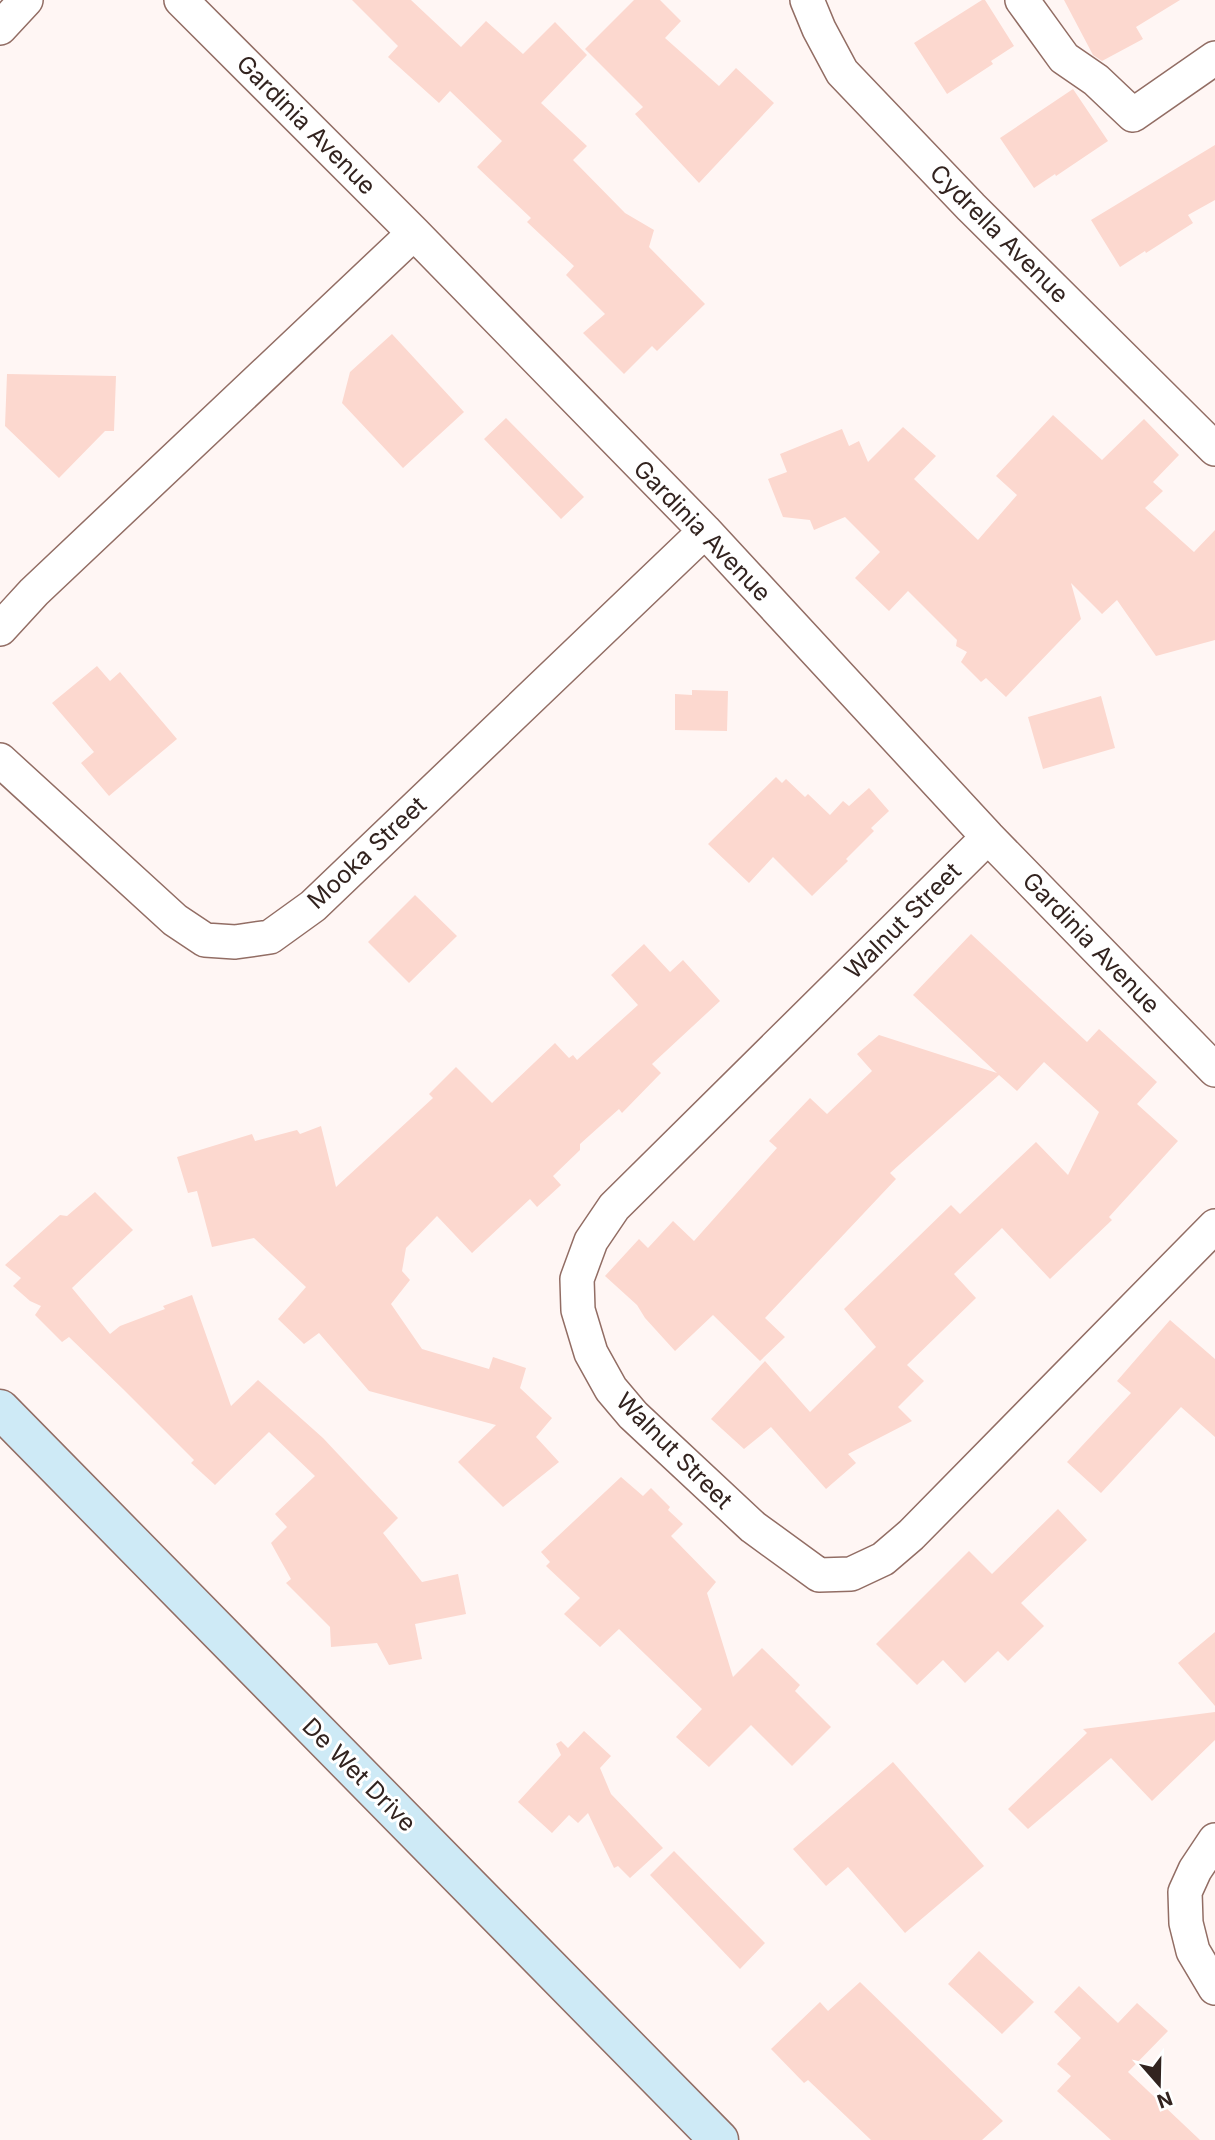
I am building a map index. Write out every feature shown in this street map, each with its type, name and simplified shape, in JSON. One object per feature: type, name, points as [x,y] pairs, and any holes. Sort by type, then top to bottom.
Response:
[{"type":"street","points":[[0,28],[26,0]]},
{"type":"street","name":"Gardinia Avenue","points":[[181,0],[414,233],[705,531],[988,837],[1215,1070]]},
{"type":"street","name":"Cydrella Avenue","points":[[807,0],[842,72],[981,217],[1215,449]]},
{"type":"street","points":[[1022,0],[1064,58],[1096,80],[1133,115],[1215,58]]},
{"type":"street","points":[[0,629],[34,592],[414,233]]},
{"type":"street","name":"Mooka Street","points":[[0,760],[175,920],[205,940],[235,942],[270,937],[313,906],[705,531]]},
{"type":"street","name":"Walnut Street","points":[[988,837],[614,1207],[591,1241],[577,1279],[578,1310],[591,1353],[611,1389],[633,1415],[753,1527],[819,1575],[851,1574],[883,1559],[911,1535],[1215,1226]]},
{"type":"street","name":"De Wet Drive","points":[[0,1409],[719,2140]]},
{"type":"street","points":[[1215,1840],[1195,1870],[1185,1892],[1186,1923],[1193,1951],[1215,1988]]},
{"type":"building","points":[[352,0],[411,0],[461,47],[486,21],[523,54],[555,22],[587,55],[541,103],[587,146],[573,160],[625,213],[654,230],[649,247],[705,304],[657,351],[652,346],[624,374],[583,333],[605,314],[566,275],[574,266],[527,222],[531,218],[477,167],[502,141],[450,91],[439,103],[388,57],[398,46]]},
{"type":"building","points":[[634,0],[660,0],[681,21],[665,38],[719,86],[736,68],[774,103],[699,183],[635,114],[643,107],[585,49]]},
{"type":"building","points":[[985,0],[1014,46],[991,61],[993,64],[947,94],[914,43]]},
{"type":"building","points":[[1064,0],[1180,0],[1136,27],[1143,39],[1102,61],[1093,55]]},
{"type":"building","points":[[1073,89],[1108,141],[1034,188],[1000,138]]},
{"type":"building","points":[[1215,145],[1215,200],[1188,215],[1193,223],[1120,267],[1091,220]]},
{"type":"building","points":[[392,334],[464,412],[403,468],[342,403],[350,372]]},
{"type":"building","points":[[7,374],[116,376],[114,431],[105,431],[59,478],[5,426]]},
{"type":"building","points":[[1053,415],[1102,460],[1144,419],[1179,455],[1153,482],[1163,491],[1145,508],[1194,552],[1215,530],[1215,640],[1156,656],[1117,600],[1102,614],[1071,583],[1081,619],[1006,697],[986,678],[981,682],[961,662],[967,652],[956,646],[957,640],[908,591],[889,611],[855,578],[880,552],[845,517],[814,530],[810,520],[783,517],[768,479],[787,472],[780,454],[842,429],[849,446],[859,441],[868,462],[903,427],[936,456],[914,479],[978,540],[1017,495],[996,476]]},
{"type":"building","points":[[506,418],[584,497],[561,519],[484,439]]},
{"type":"building","points":[[97,666],[110,681],[120,672],[177,739],[109,796],[81,763],[94,752],[52,703]]},
{"type":"building","points":[[692,690],[728,691],[727,731],[675,730],[675,694],[692,695]]},
{"type":"building","points":[[1101,696],[1115,748],[1043,769],[1028,717]]},
{"type":"building","points":[[776,777],[782,783],[786,779],[805,797],[808,794],[830,815],[843,801],[849,806],[869,788],[889,811],[871,828],[874,831],[846,859],[848,861],[812,896],[773,857],[749,883],[708,844]]},
{"type":"building","points":[[415,895],[457,936],[409,983],[368,942]]},
{"type":"building","points":[[971,934],[1087,1042],[1099,1029],[1157,1082],[1137,1104],[1178,1141],[1109,1217],[1112,1220],[1050,1279],[1002,1228],[954,1274],[976,1298],[907,1365],[924,1381],[898,1407],[912,1421],[848,1454],[856,1463],[826,1489],[771,1427],[744,1449],[711,1419],[765,1361],[810,1412],[876,1347],[844,1309],[951,1205],[960,1214],[1036,1142],[1068,1175],[1099,1112],[1044,1062],[1017,1091],[999,1075],[890,1173],[896,1179],[765,1318],[785,1337],[760,1361],[713,1315],[675,1351],[645,1318],[637,1305],[605,1276],[639,1239],[648,1248],[673,1221],[694,1241],[777,1148],[769,1141],[810,1098],[827,1114],[872,1071],[857,1054],[879,1035],[997,1073],[913,995]]},
{"type":"building","points":[[644,944],[670,972],[683,960],[720,1001],[652,1064],[661,1073],[622,1113],[619,1109],[580,1144],[580,1150],[553,1176],[561,1185],[537,1207],[530,1199],[472,1253],[437,1216],[406,1248],[402,1271],[410,1280],[391,1304],[422,1349],[489,1369],[493,1357],[526,1368],[520,1388],[552,1418],[536,1437],[559,1462],[503,1507],[458,1462],[496,1425],[369,1391],[319,1333],[304,1344],[278,1319],[306,1287],[254,1238],[212,1247],[197,1191],[188,1193],[177,1157],[252,1134],[255,1141],[297,1130],[300,1134],[321,1126],[336,1187],[433,1098],[429,1094],[456,1067],[492,1103],[555,1043],[569,1058],[573,1055],[577,1060],[638,1005],[611,975]]},
{"type":"building","points":[[95,1192],[133,1230],[72,1288],[110,1334],[120,1326],[165,1309],[163,1306],[192,1295],[231,1406],[258,1380],[323,1438],[398,1518],[383,1533],[422,1582],[458,1574],[466,1614],[415,1624],[422,1659],[389,1665],[377,1643],[331,1647],[330,1627],[286,1583],[291,1579],[271,1543],[287,1527],[275,1514],[315,1476],[269,1432],[215,1485],[191,1463],[194,1460],[69,1337],[62,1342],[35,1315],[41,1306],[30,1301],[13,1286],[21,1278],[5,1265],[60,1215],[67,1216]]},
{"type":"building","points":[[1170,1320],[1215,1359],[1215,1437],[1181,1407],[1101,1493],[1067,1462],[1131,1393],[1117,1381]]},
{"type":"building","points":[[621,1477],[643,1496],[651,1488],[670,1507],[668,1510],[683,1524],[671,1536],[716,1582],[707,1593],[733,1677],[762,1648],[800,1685],[795,1691],[831,1727],[792,1766],[751,1725],[709,1767],[676,1737],[702,1709],[619,1629],[600,1647],[564,1614],[580,1598],[546,1566],[550,1562],[541,1552]]},
{"type":"building","points":[[1058,1509],[1087,1540],[1021,1603],[1044,1626],[1008,1661],[998,1651],[965,1683],[943,1660],[917,1685],[876,1644],[969,1551],[992,1574]]},
{"type":"building","points":[[1215,1632],[1215,1706],[1178,1663]]},
{"type":"building","points":[[1215,1712],[1215,1740],[1152,1801],[1111,1758],[1028,1829],[1008,1809],[1087,1733],[1083,1729]]},
{"type":"building","points":[[584,1731],[611,1756],[600,1768],[611,1794],[663,1848],[630,1878],[618,1866],[614,1868],[588,1813],[578,1823],[569,1815],[552,1833],[518,1802],[561,1755],[556,1744],[561,1741],[568,1748]]},
{"type":"building","points":[[893,1762],[984,1866],[905,1933],[848,1867],[826,1886],[793,1849]]},
{"type":"building","points":[[674,1851],[765,1943],[740,1969],[650,1875]]},
{"type":"building","points":[[979,1951],[1034,2002],[1002,2034],[948,1984]]},
{"type":"building","points":[[860,1982],[1003,2121],[982,2140],[871,2140],[808,2080],[804,2083],[771,2049],[820,2002],[828,2011]]},
{"type":"building","points":[[1079,1986],[1118,2023],[1137,2003],[1168,2031],[1128,2072],[1200,2140],[1111,2140],[1057,2091],[1071,2076],[1057,2064],[1081,2038],[1054,2012]]}]
